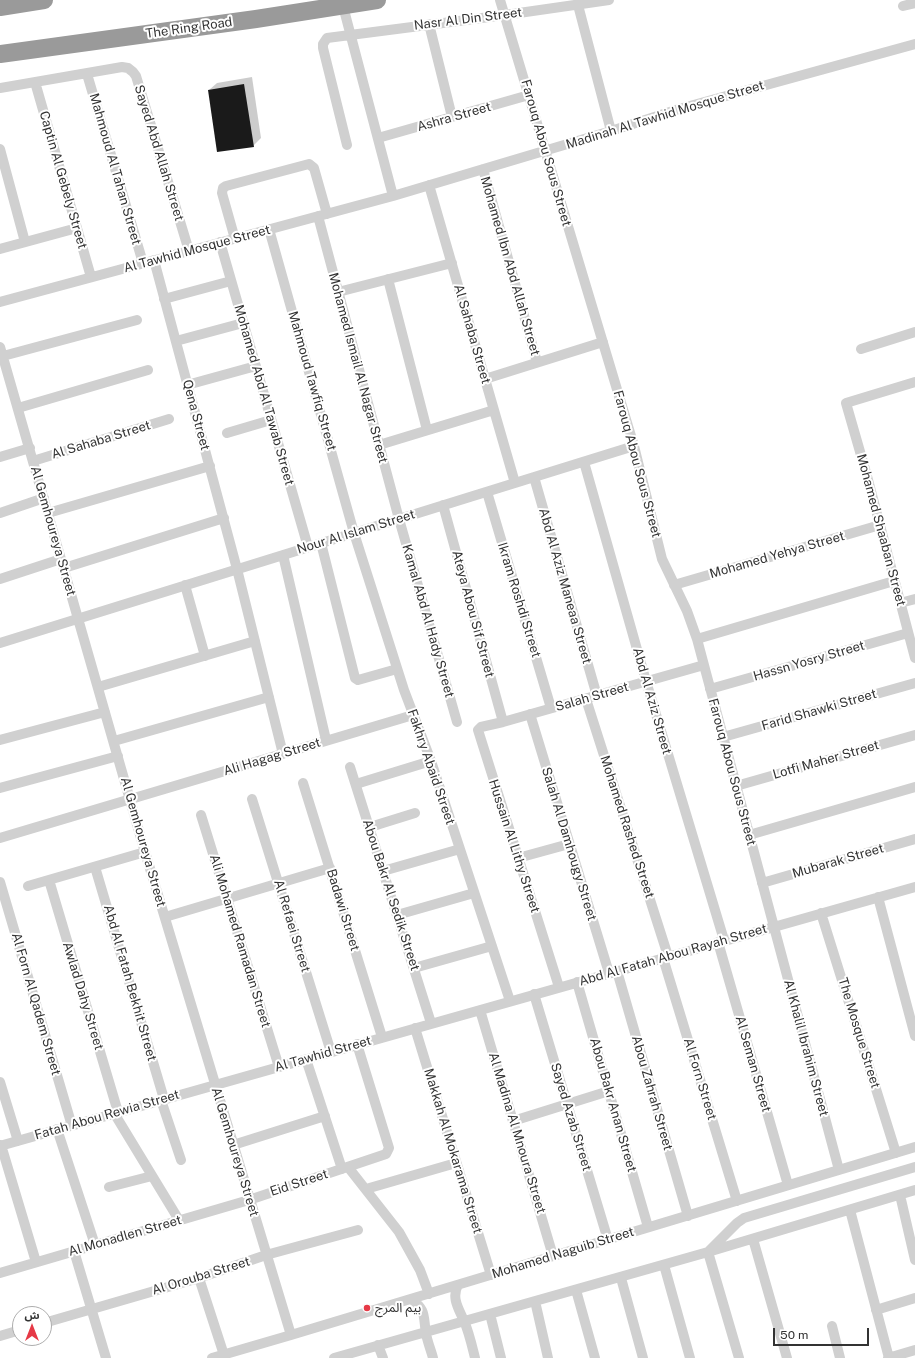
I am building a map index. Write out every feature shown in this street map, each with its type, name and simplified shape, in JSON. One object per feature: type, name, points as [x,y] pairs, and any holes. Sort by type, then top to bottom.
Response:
[{"type":"highway","points":[[0,7],[44,0]]},
{"type":"highway","name":"The Ring Road","points":[[0,54],[256,19],[377,0]]},
{"type":"street","name":"Farouq Abou Sous Street","points":[[500,0],[634,446],[662,559],[687,611],[697,639],[773,926]]},
{"type":"street","name":"Nasr Al Din Street","points":[[347,145],[323,44],[327,38],[609,0]]},
{"type":"street","points":[[903,6],[915,3]]},
{"type":"street","points":[[578,5],[611,131]]},
{"type":"street","points":[[343,6],[393,196]]},
{"type":"street","points":[[428,24],[452,117]]},
{"type":"street","name":"Madinah Al Tawhid Mosque Street","points":[[393,196],[546,151],[679,109],[915,44]]},
{"type":"street","name":"Sayed Abd Allah Street","points":[[87,74],[117,68],[128,68],[136,76],[189,251]]},
{"type":"street","points":[[0,88],[87,74]]},
{"type":"street","name":"Mahmoud Al Tahan Street","points":[[87,74],[143,263]]},
{"type":"street","name":"Captin Al Gebely Street","points":[[35,82],[91,277]]},
{"type":"street","name":"Ashra Street","points":[[378,138],[529,95]]},
{"type":"street","points":[[0,149],[26,242]]},
{"type":"street","name":"Mohamed Ismail Al Nagar Street","points":[[235,239],[222,190],[223,188],[309,164],[314,168],[338,292],[399,519]]},
{"type":"street","name":"Mohamed Ibn Abd Allah Street","points":[[483,169],[537,362]]},
{"type":"street","name":"Al Sahaba Street","points":[[429,185],[515,483]]},
{"type":"street","name":"Al Tawhid Mosque Street","points":[[0,302],[393,196]]},
{"type":"street","points":[[0,249],[77,228]]},
{"type":"street","name":"Mahmoud Tawfiq Street","points":[[269,229],[354,533]]},
{"type":"street","name":"Mohamed Abd Al Tawab Street","points":[[220,242],[308,547]]},
{"type":"street","name":"Qena Street","points":[[154,260],[238,569]]},
{"type":"street","points":[[338,292],[452,263]]},
{"type":"street","points":[[388,279],[427,430]]},
{"type":"street","points":[[164,299],[231,281]]},
{"type":"street","points":[[2,352],[137,320]]},
{"type":"street","points":[[176,341],[243,323]]},
{"type":"street","points":[[861,348],[915,332]]},
{"type":"street","points":[[485,379],[603,342]]},
{"type":"street","name":"Al Gemhoureya Street","points":[[2,352],[130,800],[290,1335]]},
{"type":"street","points":[[187,385],[256,366]]},
{"type":"street","points":[[18,408],[148,370]]},
{"type":"street","name":"Mohamed Shaaban Street","points":[[915,382],[846,403],[915,658]]},
{"type":"street","points":[[379,445],[494,410]]},
{"type":"street","name":"Al Sahaba Street","points":[[34,461],[169,419]]},
{"type":"street","points":[[227,433],[271,420]]},
{"type":"street","name":"Nour Al Islam Street","points":[[0,642],[634,446]]},
{"type":"street","points":[[0,457],[30,448]]},
{"type":"street","name":"Abd Al Aziz Street","points":[[584,462],[721,941]]},
{"type":"street","points":[[48,513],[210,466]]},
{"type":"street","name":"Abd Al Aziz Maneaa Street","points":[[534,477],[597,696]]},
{"type":"street","name":"Ikram Roshdi Street","points":[[487,492],[551,708]]},
{"type":"street","points":[[0,513],[44,498]]},
{"type":"street","name":"Ateya Abou Sif Street","points":[[443,505],[502,722]]},
{"type":"street","points":[[0,579],[63,564],[224,518]]},
{"type":"street","name":"Kamal Abd Al Hady Street","points":[[399,519],[457,722]]},
{"type":"street","name":"Mohamed Yehya Street","points":[[674,585],[880,525]]},
{"type":"street","name":"Fakhry Abaid Street","points":[[354,533],[397,669],[431,761],[510,1001]]},
{"type":"street","points":[[321,543],[356,680],[397,669]]},
{"type":"street","points":[[283,555],[326,740]]},
{"type":"street","points":[[238,569],[283,754]]},
{"type":"street","points":[[697,639],[894,581]]},
{"type":"street","points":[[185,585],[205,656]]},
{"type":"street","points":[[900,603],[915,599]]},
{"type":"street","name":"Hassn Yosry Street","points":[[710,689],[908,633]]},
{"type":"street","points":[[98,687],[255,641]]},
{"type":"street","name":"Salah Street","points":[[502,722],[704,665]]},
{"type":"street","name":"Farid Shawki Street","points":[[723,737],[915,683]]},
{"type":"street","points":[[114,741],[269,698]]},
{"type":"street","name":"Mohamed Rashed Street","points":[[586,698],[665,957]]},
{"type":"street","points":[[0,740],[105,712]]},
{"type":"street","name":"Salah Al Damhougy Street","points":[[530,714],[569,844],[613,972]]},
{"type":"street","name":"Ali Hagag Street","points":[[0,838],[413,715]]},
{"type":"street","name":"Hussain Al Lithy Street","points":[[502,722],[481,727],[479,728],[478,732],[558,987]]},
{"type":"street","name":"Lotfi Maher Street","points":[[736,786],[915,735]]},
{"type":"street","points":[[0,788],[118,756]]},
{"type":"street","points":[[356,784],[431,761]]},
{"type":"street","name":"Abou Bakr Al Sedik Street","points":[[350,767],[432,1023]]},
{"type":"street","name":"Badawi Street","points":[[303,783],[382,1037]]},
{"type":"street","points":[[749,835],[915,787]]},
{"type":"street","name":"Al Refaei Street","points":[[252,799],[331,1052]]},
{"type":"street","points":[[370,828],[415,813]]},
{"type":"street","name":"Ali Mohamed Ramadan Street","points":[[201,815],[279,1066]]},
{"type":"street","name":"Mubarak Street","points":[[762,883],[915,839]]},
{"type":"street","points":[[518,858],[569,844]]},
{"type":"street","points":[[383,871],[460,849]]},
{"type":"street","points":[[28,886],[146,852]]},
{"type":"street","name":"Abd Al Fatah Bekhit Street","points":[[95,867],[162,1100],[181,1160]]},
{"type":"street","points":[[165,917],[330,868]]},
{"type":"street","name":"Awlad Dahy Street","points":[[49,880],[116,1113],[179,1220]]},
{"type":"street","name":"Al Forn Al Qadem Street","points":[[0,882],[72,1126]]},
{"type":"street","name":"Abd Al Fatah Abou Rayah Street","points":[[432,1023],[915,887]]},
{"type":"street","points":[[397,915],[474,893]]},
{"type":"street","points":[[878,897],[915,1036]]},
{"type":"street","name":"The Mosque Street","points":[[821,913],[896,1153]]},
{"type":"street","name":"Al Khalil Ibrahim Street","points":[[773,926],[839,1170]]},
{"type":"street","name":"Al Seman Street","points":[[721,941],[788,1185]]},
{"type":"street","points":[[414,968],[492,946]]},
{"type":"street","name":"Al Forn Street","points":[[665,957],[737,1200]]},
{"type":"street","name":"Abou Zahrah Street","points":[[613,972],[688,1216]]},
{"type":"street","name":"Abou Bakr Anan Street","points":[[577,982],[648,1227]]},
{"type":"street","name":"Sayed Azab Street","points":[[534,994],[608,1240]]},
{"type":"street","name":"Al Madina Al Mnoura Street","points":[[480,1010],[553,1256]]},
{"type":"street","name":"Al Tawhid Street","points":[[215,1085],[432,1023]]},
{"type":"street","name":"Makkah Al Mokarama Street","points":[[415,1028],[491,1275]]},
{"type":"street","name":"Eid Street","points":[[249,1200],[386,1154],[389,1150],[357,1044]]},
{"type":"street","points":[[306,1059],[325,1116],[345,1168],[366,1189],[399,1232],[420,1270],[429,1294]]},
{"type":"street","points":[[0,1082],[18,1141]]},
{"type":"street","name":"Fatah Abou Rewia Street","points":[[0,1146],[215,1085]]},
{"type":"street","points":[[513,1121],[609,1092]]},
{"type":"street","points":[[233,1145],[325,1116]]},
{"type":"street","points":[[57,1130],[95,1245]]},
{"type":"street","points":[[0,1146],[36,1262]]},
{"type":"street","name":"Mohamed Naguib Street","points":[[212,1358],[915,1147]]},
{"type":"street","points":[[366,1189],[456,1163]]},
{"type":"street","points":[[708,1252],[744,1218],[915,1167]]},
{"type":"street","points":[[109,1187],[152,1176]]},
{"type":"street","points":[[334,1358],[621,1278],[915,1190]]},
{"type":"street","points":[[900,1195],[915,1260]]},
{"type":"street","name":"Al Monadlen Street","points":[[0,1273],[249,1200]]},
{"type":"street","points":[[850,1210],[888,1358],[915,1350]]},
{"type":"street","name":"Al Orouba Street","points":[[52,1321],[199,1278],[266,1255],[358,1230]]},
{"type":"street","points":[[753,1239],[787,1358]]},
{"type":"street","points":[[74,1251],[106,1358]]},
{"type":"street","points":[[708,1252],[739,1358]]},
{"type":"street","points":[[664,1265],[690,1358]]},
{"type":"street","points":[[199,1278],[224,1355]]},
{"type":"street","points":[[621,1278],[643,1358]]},
{"type":"street","points":[[458,1285],[456,1290],[456,1302],[464,1321],[475,1358]]},
{"type":"street","points":[[576,1290],[595,1358]]},
{"type":"street","points":[[876,1310],[915,1298]]},
{"type":"street","points":[[411,1299],[418,1303],[423,1312],[426,1322],[426,1332],[433,1358]]},
{"type":"street","points":[[535,1301],[548,1358]]},
{"type":"street","points":[[490,1314],[501,1358]]},
{"type":"street","points":[[832,1326],[840,1358]]},
{"type":"street","points":[[0,1336],[12,1332]]},
{"type":"street","points":[[378,1346],[382,1358]]},
{"type":"building","points":[[244,84],[254,147],[217,152],[208,90]]},
{"type":"place","name":"بيم المرج","points":[[367,1308]]}]
